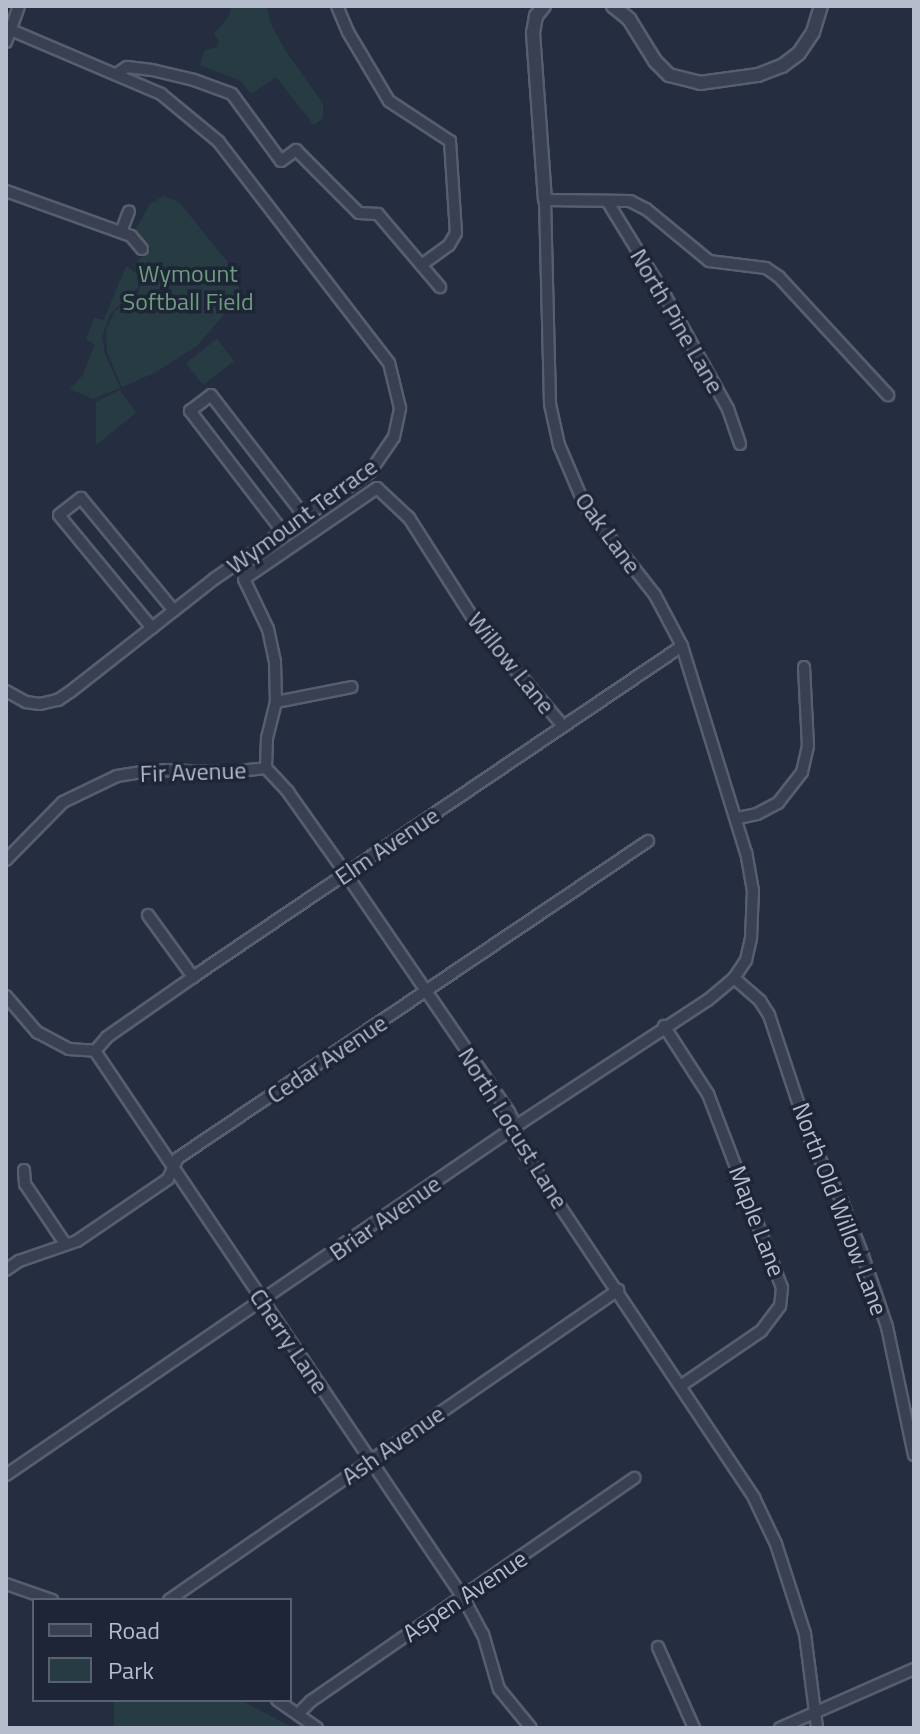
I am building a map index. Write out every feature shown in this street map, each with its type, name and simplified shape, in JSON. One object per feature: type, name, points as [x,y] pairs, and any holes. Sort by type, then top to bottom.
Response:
[{"type":"street","points":[[6,42],[19,6]]},
{"type":"street","points":[[337,6],[348,32],[389,101],[450,141],[456,233],[449,245],[421,265],[440,287]]},
{"type":"street","name":"Oak Lane","points":[[544,6],[536,16],[533,33],[545,200],[550,404],[559,445],[585,506],[655,595],[682,646],[738,818],[753,891],[749,949]]},
{"type":"street","points":[[613,6],[629,19],[655,61],[669,75],[700,83],[758,75],[782,66],[799,53],[813,32],[821,6]]},
{"type":"street","name":"Wymount Terrace","points":[[6,691],[26,702],[58,700],[174,611],[370,472],[389,449],[400,408],[395,376],[389,363],[219,142],[161,94],[118,73],[11,30]]},
{"type":"street","name":"Wymount Terrace","points":[[118,73],[127,67],[176,74],[237,98],[281,161],[296,150],[359,213],[378,214],[421,265]]},
{"type":"street","points":[[6,191],[131,236],[142,249]]},
{"type":"street","points":[[545,200],[630,201],[646,209],[709,261],[766,268],[779,277],[888,395]]},
{"type":"street","name":"North Pine Lane","points":[[607,201],[663,292],[728,409],[740,444]]},
{"type":"street","points":[[121,232],[129,211]]},
{"type":"street","points":[[283,532],[190,411],[211,395],[305,517]]},
{"type":"street","name":"Willow Lane","points":[[276,702],[273,644],[244,579],[377,488],[416,527],[460,600],[563,726]]},
{"type":"street","points":[[152,628],[59,515],[81,498],[174,611]]},
{"type":"street","name":"Elm Avenue","points":[[95,1051],[107,1037],[193,977],[682,646]]},
{"type":"street","points":[[738,818],[757,814],[778,803],[802,772],[808,746],[804,667]]},
{"type":"street","points":[[266,768],[265,752],[276,702],[352,687]]},
{"type":"street","name":"Fir Avenue","points":[[6,860],[63,802],[117,776],[155,770],[229,772],[266,768]]},
{"type":"street","name":"North Locust Lane","points":[[266,768],[288,792],[427,992],[516,1126],[517,1142],[682,1385],[754,1498],[776,1544],[805,1634],[817,1728]]},
{"type":"street","name":"Cedar Avenue","points":[[6,1270],[19,1261],[66,1245],[168,1179],[178,1158],[648,841]]},
{"type":"street","points":[[148,915],[193,977]]},
{"type":"street","name":"Briar Avenue","points":[[6,1475],[261,1300],[319,1264],[516,1126],[664,1026],[708,1000],[734,978],[749,949]]},
{"type":"street","name":"North Old Willow Lane","points":[[734,978],[760,1001],[769,1015],[812,1144],[852,1229],[887,1327],[914,1455]]},
{"type":"street","points":[[6,996],[37,1032],[69,1049],[95,1051]]},
{"type":"street","name":"Maple Lane","points":[[664,1026],[708,1094],[782,1288],[780,1306],[761,1331],[682,1385]]},
{"type":"street","name":"Cherry Lane","points":[[95,1051],[464,1599],[483,1634],[499,1689],[531,1728]]},
{"type":"street","points":[[24,1170],[25,1184],[66,1245]]},
{"type":"street","name":"Ash Avenue","points":[[172,1598],[618,1290]]},
{"type":"street","name":"Aspen Avenue","points":[[298,1714],[311,1701],[464,1599],[634,1478]]},
{"type":"street","points":[[6,1584],[46,1598]]},
{"type":"street","points":[[658,1647],[694,1728]]},
{"type":"street","points":[[780,1728],[914,1669]]},
{"type":"street","points":[[280,1702],[317,1728]]},
{"type":"green space","points":[[232,6],[267,6],[270,22],[285,50],[323,104],[323,118],[314,125],[276,77],[251,94],[241,81],[200,65],[205,50],[217,47],[219,41],[214,34],[228,18]]},
{"type":"green space","name":"Wymount Softball Field","points":[[164,196],[179,202],[229,264],[240,291],[239,297],[197,346],[154,373],[122,387],[107,352],[106,330],[115,311],[139,292],[141,278],[133,264],[151,250],[136,229],[150,204]]},
{"type":"green space","points":[[126,266],[137,274],[138,287],[110,314],[102,337],[105,354],[120,388],[93,399],[70,389],[82,376],[95,345],[86,339],[94,318],[104,320]]},
{"type":"green space","points":[[217,339],[234,361],[203,385],[186,363]]},
{"type":"green space","points":[[120,390],[136,413],[96,445],[96,402]]},
{"type":"green space","points":[[114,1702],[244,1702],[294,1728],[114,1728]]}]
